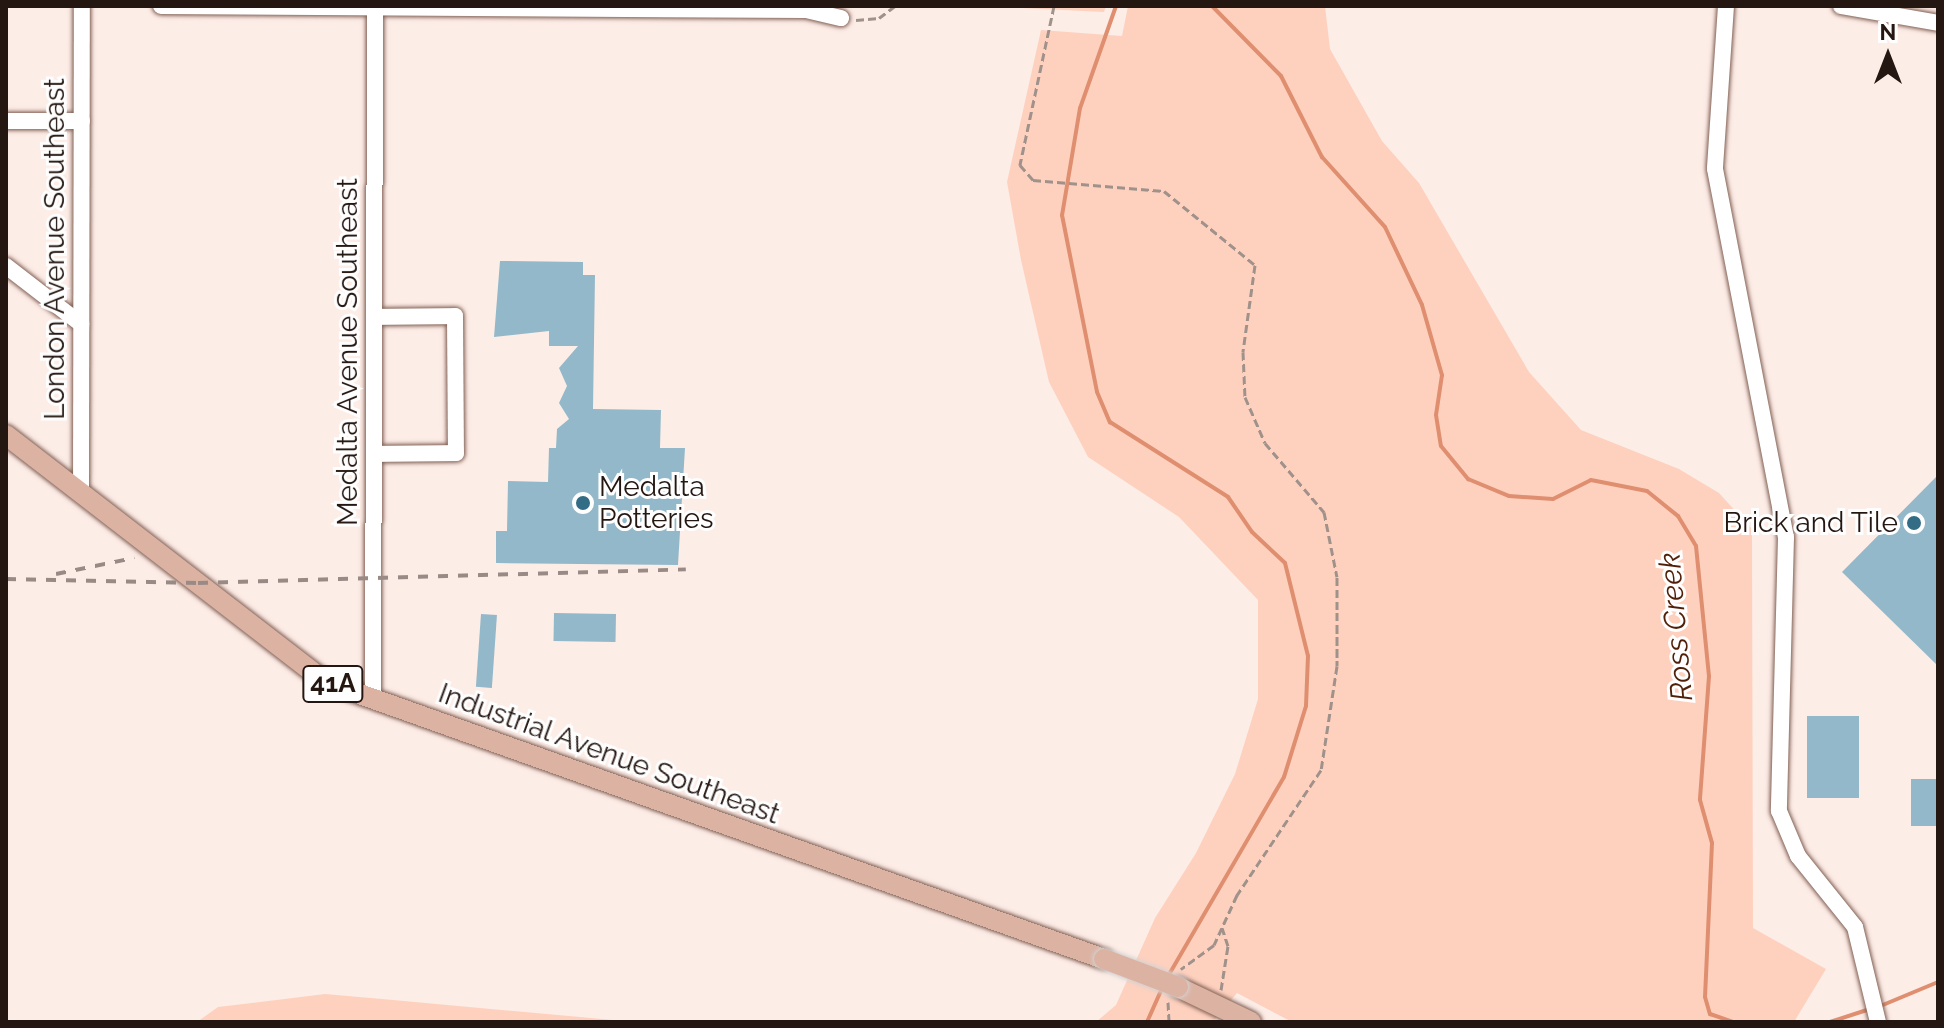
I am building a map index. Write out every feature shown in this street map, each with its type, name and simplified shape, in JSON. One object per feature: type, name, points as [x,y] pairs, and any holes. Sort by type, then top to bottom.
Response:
[{"type":"main road","name":"Industrial Avenue Southeast","points":[[6,435],[326,682],[1175,985],[1251,1022]]},
{"type":"street","name":"London Avenue Southeast","points":[[81,492],[82,6]]},
{"type":"street","points":[[161,6],[806,10],[841,18]]},
{"type":"street","points":[[1726,6],[1715,169],[1786,537],[1779,811],[1798,856],[1855,927],[1878,1022]]},
{"type":"street","points":[[1841,6],[1938,23]]},
{"type":"street","name":"Medalta Avenue Southeast","points":[[373,698],[375,7]]},
{"type":"street","points":[[6,121],[82,121]]},
{"type":"street","points":[[6,266],[81,324]]},
{"type":"street","points":[[374,317],[455,316],[456,453],[374,454]]},
{"type":"path","points":[[841,18],[879,18],[895,6]]},
{"type":"path","points":[[1054,6],[1048,51],[1020,154],[1020,165],[1033,180],[1164,191],[1255,265],[1243,352],[1245,397],[1265,443],[1324,512],[1337,577],[1337,666],[1321,770],[1214,945],[1175,985],[1169,1022]]},
{"type":"path","points":[[1216,1005],[1228,946],[1222,928]]},
{"type":"shaded area","points":[[978,6],[1106,6],[1104,12]]},
{"type":"shaded area","points":[[1128,6],[1325,6],[1330,49],[1382,141],[1419,183],[1529,372],[1581,430],[1679,469],[1719,493],[1752,529],[1753,928],[1826,969],[1794,1022],[1292,1022],[1237,993],[1213,1022],[1096,1022],[1116,1005],[1155,918],[1196,853],[1235,774],[1258,699],[1258,600],[1179,517],[1088,457],[1049,382],[1021,260],[1007,182],[1041,30],[1122,36]]},
{"type":"shaded area","points":[[325,994],[635,1022],[197,1022],[218,1007]]},
{"type":"building","name":"Medalta Potteries","points":[[500,261],[583,262],[583,275],[595,275],[593,409],[661,410],[660,448],[685,448],[678,565],[496,563],[496,531],[507,531],[508,481],[548,482],[549,448],[556,448],[557,429],[569,419],[559,403],[567,386],[559,368],[578,346],[549,346],[549,331],[494,337]]},
{"type":"building","name":"Brick and Tile","points":[[1938,475],[1938,666],[1842,572]]},
{"type":"building","points":[[554,613],[616,614],[616,642],[554,641]]},
{"type":"building","points":[[481,614],[497,615],[492,688],[476,687]]},
{"type":"building","points":[[1807,716],[1859,716],[1859,798],[1807,798]]},
{"type":"building","points":[[1911,779],[1938,779],[1938,826],[1911,826]]},
{"type":"waterway","points":[[1116,6],[1080,108],[1062,215],[1097,392],[1110,422],[1228,497],[1252,532],[1285,563],[1308,656],[1306,706],[1284,777],[1168,976]]},
{"type":"waterway","name":"Ross Creek","points":[[1212,6],[1281,76],[1322,157],[1385,227],[1422,305],[1442,375],[1436,415],[1441,446],[1468,479],[1509,496],[1553,499],[1591,480],[1647,491],[1678,516],[1696,546],[1709,676],[1700,800],[1712,843],[1705,997],[1710,1014],[1733,1022]]},
{"type":"waterway","name":"Ross Creek","points":[[1878,1007],[1938,982]]},
{"type":"waterway","points":[[1147,1022],[1162,988]]},
{"type":"waterway","name":"Ross Creek","points":[[1830,1022],[1870,1009]]},
{"type":"waterway","points":[[441,1022],[460,1022]]},
{"type":"railway","points":[[56,574],[134,558]]},
{"type":"railway","points":[[6,579],[198,583],[686,569]]},
{"type":"place","name":"Medalta Potteries","points":[[583,503]]},
{"type":"place","name":"Brick and Tile","points":[[1914,523]]}]
